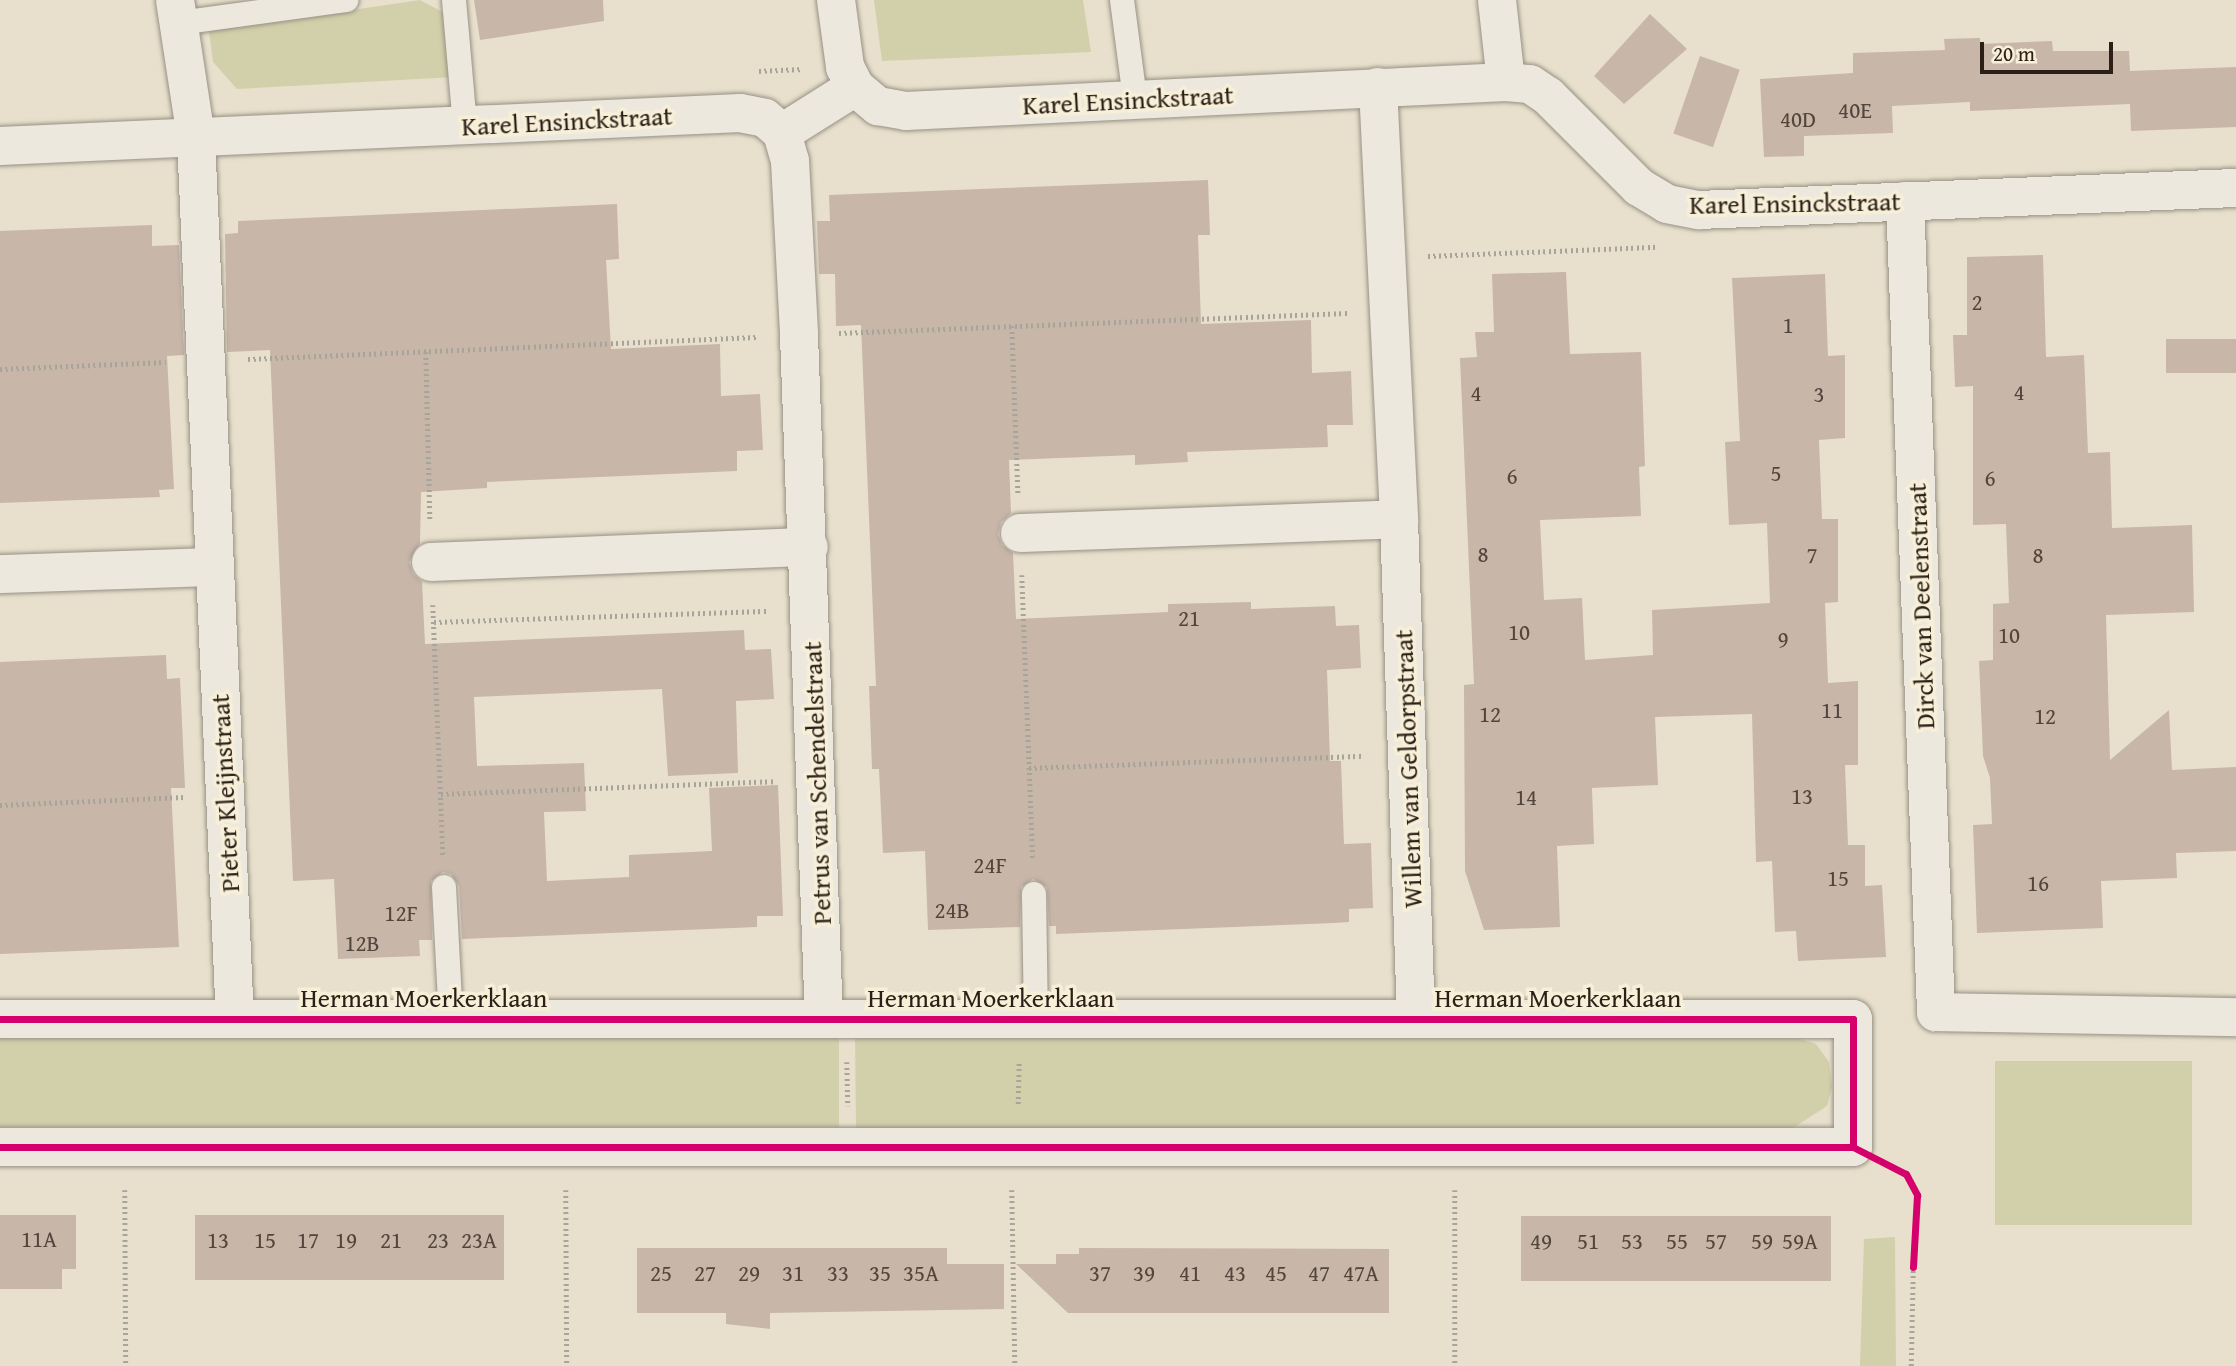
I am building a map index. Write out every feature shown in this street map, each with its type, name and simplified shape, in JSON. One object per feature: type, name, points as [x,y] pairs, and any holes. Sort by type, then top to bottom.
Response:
[{"type":"street","points":[[782,133],[855,88],[845,67],[836,0]]},
{"type":"street","points":[[1497,0],[1506,82]]},
{"type":"street","name":"Pieter Kleijnstraat","points":[[177,12],[196,138],[235,1019]]},
{"type":"street","name":"Karel Ensinckstraat","points":[[855,88],[878,106],[906,111],[1506,82],[1530,85],[1549,96],[1639,187],[1667,204],[1699,210],[2236,188]]},
{"type":"street","name":"Willem van Geldorpstraat","points":[[1378,88],[1399,519],[1416,1019]]},
{"type":"street","name":"Karel Ensinckstraat","points":[[0,146],[740,113],[765,118],[782,133]]},
{"type":"street","name":"Petrus van Schendelstraat","points":[[782,133],[790,161],[818,779],[836,1019]]},
{"type":"street","name":"Dirck van Deelenstraat","points":[[1905,201],[1936,1012],[2236,1017]]},
{"type":"street","points":[[1020,533],[1399,519]]},
{"type":"street","points":[[431,562],[809,547]]},
{"type":"street","points":[[0,574],[215,567]]},
{"type":"street","name":"Herman Moerkerklaan","points":[[0,1019],[1853,1019],[1853,1147],[1455,1147],[1015,1130],[849,1147],[0,1147]]},
{"type":"lane","points":[[177,12],[346,0]]},
{"type":"lane","points":[[454,0],[465,126]]},
{"type":"lane","points":[[1122,0],[1135,99]]},
{"type":"lane","points":[[444,887],[451,1019]]},
{"type":"lane","points":[[1034,894],[1036,1019]]},
{"type":"path","points":[[1385,258],[1660,247]]},
{"type":"path","points":[[0,369],[1390,312]]},
{"type":"path","points":[[1012,326],[1034,894]]},
{"type":"path","points":[[426,352],[444,887]]},
{"type":"path","points":[[434,622],[811,610]]},
{"type":"path","points":[[1029,768],[1408,754]]},
{"type":"path","points":[[441,794],[818,779]]},
{"type":"path","points":[[0,805],[225,795]]},
{"type":"path","points":[[836,1019],[849,1147]]},
{"type":"path","points":[[1006,1056],[1019,1056],[1015,1130],[1015,1366]]},
{"type":"path","points":[[124,1147],[126,1366]]},
{"type":"path","points":[[566,1147],[567,1366]]},
{"type":"path","points":[[1455,1147],[1455,1366]]},
{"type":"path","points":[[1911,1366],[1914,1255]]},
{"type":"shaded area","points":[[420,0],[446,14],[455,77],[237,89],[213,62],[209,31]]},
{"type":"shaded area","points":[[874,0],[1083,0],[1091,52],[882,61]]},
{"type":"shaded area","points":[[0,1035],[839,1035],[839,1127],[0,1127]]},
{"type":"shaded area","points":[[855,1035],[1791,1036],[1816,1044],[1829,1062],[1832,1087],[1827,1106],[1793,1128],[856,1129]]},
{"type":"shaded area","points":[[1995,1061],[2192,1061],[2192,1225],[1995,1225]]},
{"type":"shaded area","points":[[1895,1237],[1896,1366],[1860,1366],[1864,1239]]},
{"type":"building","points":[[474,0],[603,0],[604,21],[480,40]]},
{"type":"building","points":[[1650,14],[1687,49],[1624,104],[1594,76]]},
{"type":"building","points":[[1980,38],[1980,44],[2052,41],[2053,51],[2129,51],[2130,71],[2236,67],[2236,127],[2131,131],[2130,104],[1970,111],[1970,102],[1892,106],[1893,133],[1804,136],[1804,156],[1764,157],[1760,79],[1853,73],[1853,53],[1945,50],[1944,39]]},
{"type":"building","points":[[1700,56],[1740,70],[1713,147],[1673,134]]},
{"type":"building","points":[[1208,180],[1210,235],[1198,235],[1201,324],[1311,320],[1312,373],[1351,371],[1353,425],[1327,425],[1328,447],[1187,452],[1188,462],[1135,465],[1135,455],[1009,460],[1011,513],[1001,522],[998,534],[1002,545],[1013,553],[1016,619],[1168,612],[1168,604],[1251,602],[1251,609],[1335,606],[1336,626],[1359,625],[1361,668],[1327,670],[1330,761],[1341,761],[1344,844],[1371,843],[1373,908],[1349,909],[1349,922],[1056,934],[1056,926],[1049,926],[1047,887],[1033,879],[1021,887],[1020,927],[928,930],[925,851],[883,853],[879,769],[872,769],[869,686],[876,686],[861,325],[836,326],[835,274],[819,274],[817,221],[830,221],[829,195]]},
{"type":"building","points":[[617,204],[619,259],[606,260],[611,349],[720,344],[721,396],[760,394],[763,450],[737,451],[737,471],[487,482],[487,488],[421,492],[420,543],[409,562],[413,574],[422,582],[425,644],[744,630],[745,650],[771,649],[774,699],[736,701],[738,773],[668,776],[662,689],[474,697],[477,766],[584,763],[586,811],[544,812],[547,881],[629,877],[629,855],[712,851],[709,788],[778,785],[783,916],[757,916],[757,927],[462,939],[459,886],[451,874],[443,872],[431,881],[432,940],[419,940],[420,956],[338,959],[334,879],[293,881],[270,350],[227,352],[225,234],[238,233],[238,221]]},
{"type":"building","points":[[152,225],[152,246],[179,245],[184,355],[167,356],[174,489],[159,490],[160,497],[0,503],[0,231]]},
{"type":"building","points":[[2043,255],[2046,357],[2084,355],[2088,453],[2110,452],[2112,528],[2192,525],[2194,612],[2106,615],[2110,760],[2169,710],[2172,770],[2236,767],[2236,851],[2176,853],[2177,878],[2101,881],[2103,928],[1977,933],[1973,825],[1992,824],[1990,778],[1983,756],[1979,661],[1993,660],[1993,604],[2009,603],[2006,524],[1973,525],[1973,386],[1955,387],[1953,335],[1967,335],[1967,257]]},
{"type":"building","points":[[1566,272],[1570,354],[1641,352],[1645,466],[1639,467],[1641,516],[1540,520],[1544,600],[1582,598],[1585,660],[1653,655],[1652,610],[1770,603],[1767,523],[1729,525],[1725,442],[1740,441],[1732,278],[1825,274],[1828,356],[1845,355],[1845,438],[1819,440],[1822,519],[1838,519],[1838,602],[1825,603],[1828,683],[1858,681],[1858,765],[1845,765],[1848,845],[1865,845],[1865,886],[1882,885],[1886,957],[1798,961],[1796,931],[1775,932],[1772,861],[1756,862],[1752,714],[1655,717],[1658,785],[1592,788],[1594,844],[1557,846],[1560,927],[1484,930],[1465,871],[1464,685],[1474,684],[1460,358],[1477,357],[1475,332],[1494,332],[1492,274]]},
{"type":"building","points":[[2166,339],[2236,339],[2236,373],[2166,373]]},
{"type":"building","points":[[166,655],[167,679],[180,678],[185,788],[171,788],[179,947],[0,954],[0,662]]},
{"type":"building","points":[[0,1215],[76,1215],[76,1269],[62,1269],[62,1289],[0,1289]]},
{"type":"building","points":[[195,1215],[504,1215],[504,1280],[195,1280]]},
{"type":"building","points":[[1521,1216],[1831,1216],[1831,1281],[1521,1281]]},
{"type":"building","points":[[637,1248],[947,1248],[947,1264],[1004,1264],[1004,1309],[770,1313],[770,1329],[726,1324],[726,1313],[637,1313]]},
{"type":"building","points":[[1079,1248],[1389,1249],[1389,1313],[1068,1313],[1016,1264],[1056,1264],[1056,1254],[1079,1254]]},
{"type":"cycle path","points":[[0,1019],[1853,1019],[1853,1147],[0,1147]]},
{"type":"cycle path","points":[[1853,1147],[1906,1174],[1917,1195],[1913,1267]]}]
